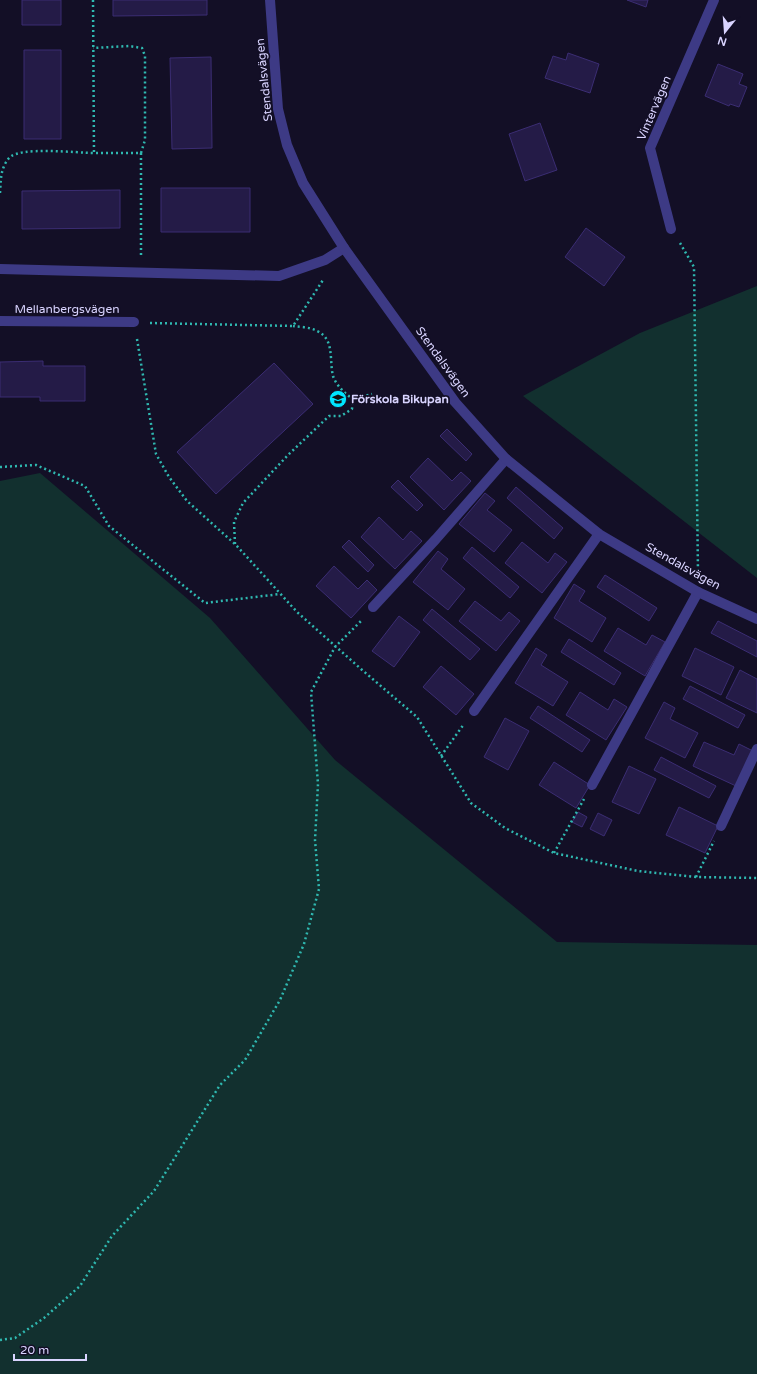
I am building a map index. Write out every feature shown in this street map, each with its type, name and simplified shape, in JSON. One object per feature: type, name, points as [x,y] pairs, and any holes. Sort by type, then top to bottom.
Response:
[{"type":"street","name":"Stendalsvägen","points":[[270,0],[278,109],[287,145],[303,183],[344,248],[455,402],[506,459],[599,534],[698,592],[757,619]]},
{"type":"street","name":"Vintervägen","points":[[672,229],[650,148],[714,0]]},
{"type":"street","points":[[0,269],[279,276],[325,260],[344,248]]},
{"type":"street","name":"Mellanbergsvägen","points":[[0,321],[134,322]]},
{"type":"street","points":[[373,607],[436,539],[506,459]]},
{"type":"street","points":[[474,711],[585,556],[599,534]]},
{"type":"street","points":[[592,785],[698,592]]},
{"type":"street","points":[[721,826],[757,749]]},
{"type":"path","points":[[93,0],[94,153]]},
{"type":"path","points":[[93,48],[129,46],[142,48],[145,56],[145,140],[141,153],[141,273]]},
{"type":"path","points":[[0,193],[1,170],[10,157],[27,151],[141,153]]},
{"type":"path","points":[[672,229],[694,267],[698,592]]},
{"type":"path","points":[[292,326],[327,274]]},
{"type":"path","points":[[372,394],[353,399],[348,396],[336,383],[327,338],[317,330],[292,326],[134,322],[156,454],[169,477],[187,501],[236,545],[297,612],[417,717],[471,803],[505,828],[554,853],[638,871],[696,877],[757,878]]},
{"type":"path","points":[[236,545],[234,522],[243,503],[288,455],[329,416],[341,416],[352,409],[353,399]]},
{"type":"path","points":[[0,467],[36,465],[85,486],[109,526],[205,603],[281,594]]},
{"type":"path","points":[[0,1340],[15,1338],[44,1318],[80,1286],[112,1236],[154,1191],[220,1085],[245,1060],[280,1000],[304,944],[319,889],[315,840],[318,784],[311,692],[336,647],[373,607]]},
{"type":"path","points":[[441,756],[474,711]]},
{"type":"path","points":[[554,853],[592,785]]},
{"type":"path","points":[[696,877],[721,826]]},
{"type":"green space","points":[[757,286],[757,578],[523,396],[640,333]]},
{"type":"green space","points":[[40,473],[210,618],[335,760],[557,942],[757,945],[757,1374],[0,1374],[0,481]]},
{"type":"building","points":[[22,0],[61,0],[61,25],[22,25]]},
{"type":"building","points":[[113,0],[207,0],[207,15],[113,16]]},
{"type":"building","points":[[627,0],[648,0],[646,7]]},
{"type":"building","points":[[24,50],[61,50],[61,139],[24,139]]},
{"type":"building","points":[[568,53],[599,64],[590,93],[545,78],[553,56],[566,60]]},
{"type":"building","points":[[211,57],[212,148],[172,149],[170,58]]},
{"type":"building","points":[[718,64],[743,74],[739,84],[747,87],[739,107],[730,104],[729,106],[705,96]]},
{"type":"building","points":[[540,123],[557,170],[525,181],[509,134]]},
{"type":"building","points":[[161,188],[250,188],[250,232],[161,232]]},
{"type":"building","points":[[120,190],[120,228],[22,229],[22,191]]},
{"type":"building","points":[[586,228],[625,257],[604,286],[565,257]]},
{"type":"building","points":[[43,361],[43,366],[85,366],[85,401],[40,401],[40,397],[0,397],[0,362]]},
{"type":"building","points":[[274,363],[313,404],[216,494],[177,452]]},
{"type":"building","points":[[447,429],[472,454],[466,461],[440,436]]},
{"type":"building","points":[[428,458],[452,481],[461,472],[471,481],[444,510],[410,477]]},
{"type":"building","points":[[398,480],[423,505],[417,511],[391,487]]},
{"type":"building","points":[[516,487],[563,528],[554,539],[507,498]]},
{"type":"building","points":[[485,493],[495,501],[487,510],[512,530],[494,552],[459,524]]},
{"type":"building","points":[[379,517],[403,540],[411,531],[422,541],[395,569],[361,537]]},
{"type":"building","points":[[349,540],[374,565],[368,572],[342,547]]},
{"type":"building","points":[[522,542],[548,563],[555,553],[567,562],[542,593],[505,563]]},
{"type":"building","points":[[472,547],[519,587],[510,598],[463,558]]},
{"type":"building","points":[[438,551],[448,559],[441,569],[465,589],[448,610],[413,582]]},
{"type":"building","points":[[334,566],[358,589],[367,580],[377,590],[351,618],[316,586]]},
{"type":"building","points":[[605,575],[657,608],[649,621],[597,587]]},
{"type":"building","points":[[574,584],[585,591],[579,601],[606,618],[592,642],[554,618]]},
{"type":"building","points":[[475,601],[501,621],[509,612],[520,621],[496,651],[459,621]]},
{"type":"building","points":[[432,609],[480,649],[470,660],[423,620]]},
{"type":"building","points":[[399,616],[420,632],[394,667],[372,651]]},
{"type":"building","points":[[718,621],[757,641],[757,657],[711,633]]},
{"type":"building","points":[[618,628],[646,645],[652,635],[665,642],[645,676],[604,651]]},
{"type":"building","points":[[569,639],[621,673],[614,685],[561,652]]},
{"type":"building","points":[[536,648],[547,655],[541,665],[568,682],[553,706],[515,683]]},
{"type":"building","points":[[695,648],[734,667],[721,695],[682,676]]},
{"type":"building","points":[[441,666],[474,694],[456,715],[423,687]]},
{"type":"building","points":[[740,670],[757,679],[757,713],[726,698]]},
{"type":"building","points":[[690,686],[745,715],[738,728],[683,699]]},
{"type":"building","points":[[580,692],[608,710],[614,699],[627,707],[606,740],[566,715]]},
{"type":"building","points":[[664,702],[675,708],[670,719],[698,733],[685,758],[645,738]]},
{"type":"building","points":[[538,706],[590,740],[582,752],[530,718]]},
{"type":"building","points":[[505,718],[529,731],[508,770],[484,757]]},
{"type":"building","points":[[704,742],[734,755],[739,744],[753,751],[736,786],[693,766]]},
{"type":"building","points":[[661,757],[716,786],[709,798],[654,770]]},
{"type":"building","points":[[554,762],[590,785],[576,808],[539,785]]},
{"type":"building","points":[[629,766],[656,779],[639,814],[612,802]]},
{"type":"building","points":[[679,807],[718,826],[705,853],[666,835]]},
{"type":"building","points":[[578,812],[587,817],[582,827],[572,822]]},
{"type":"building","points":[[598,813],[612,820],[604,836],[590,829]]},
{"type":"place","name":"Förskola Bikupan","points":[[338,399]]}]
